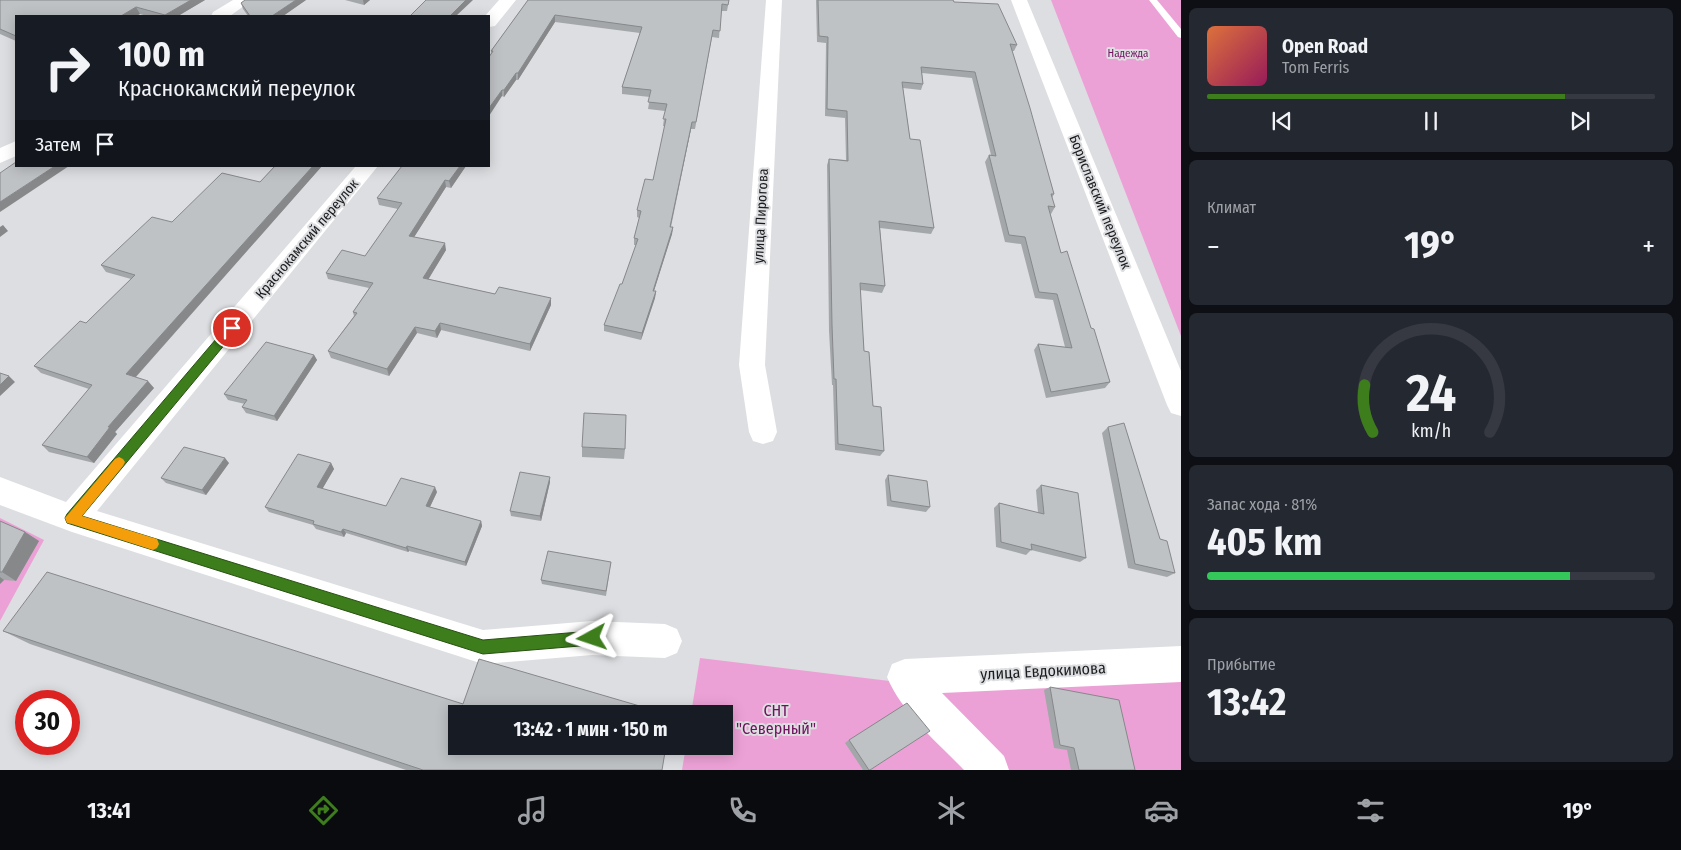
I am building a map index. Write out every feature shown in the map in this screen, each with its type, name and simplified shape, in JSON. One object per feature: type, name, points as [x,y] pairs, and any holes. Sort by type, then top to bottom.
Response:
[{"type":"street","points":[[221,15],[244,0]]},
{"type":"street","points":[[490,21],[508,0]]},
{"type":"street","name":"улица Пирогова","points":[[764,432],[752,365],[774,0]]},
{"type":"street","name":"Бориславский переулок","points":[[1019,0],[1181,405]]},
{"type":"street","points":[[0,157],[15,148]]},
{"type":"street","name":"Краснокамский переулок","points":[[72,518],[367,167]]},
{"type":"street","points":[[0,491],[72,518],[483,647],[592,638],[665,641]]},
{"type":"street","name":"улица Евдокимова","points":[[990,770],[932,710],[905,678],[1181,664]]},
{"type":"lane","points":[[1153,0],[1181,35]]},
{"type":"green space","name":"Надежда","points":[[1051,0],[1181,0],[1181,336]]},
{"type":"green space","points":[[0,518],[44,540],[0,621]]},
{"type":"green space","name":"СНТ \"Северный\"","points":[[700,658],[939,687],[1181,675],[1181,770],[682,770],[684,755],[733,755],[733,705],[692,705]]},
{"type":"building","points":[[0,0],[191,0],[165,15],[136,7],[123,15],[15,15],[15,36],[0,29]]},
{"type":"building","points":[[245,0],[296,0],[274,15],[249,15],[241,3]]},
{"type":"building","points":[[426,0],[466,0],[451,15],[411,15]]},
{"type":"building","points":[[528,0],[729,0],[728,5],[722,4],[720,31],[713,30],[696,122],[692,122],[670,227],[673,227],[653,291],[656,291],[642,333],[604,325],[620,284],[622,284],[638,239],[634,238],[641,211],[637,210],[645,179],[653,180],[666,119],[663,119],[667,104],[648,102],[651,90],[622,87],[642,27],[555,15],[518,73],[516,73],[490,107],[490,56],[493,51],[491,51]]},
{"type":"building","points":[[818,0],[953,0],[954,2],[998,4],[1017,45],[1010,44],[1054,194],[1051,194],[1055,207],[1048,206],[1061,253],[1067,251],[1110,382],[1051,392],[1038,344],[1072,348],[1057,294],[1039,292],[1025,237],[1009,235],[989,155],[996,156],[975,72],[921,67],[923,84],[902,82],[910,139],[920,140],[934,228],[879,221],[885,286],[860,283],[864,351],[869,352],[873,406],[881,407],[884,451],[838,444],[832,325],[829,159],[848,161],[847,111],[827,109],[828,37],[819,36]]},
{"type":"building","points":[[15,163],[15,167],[53,167],[0,202],[0,173]]},
{"type":"building","points":[[274,167],[312,167],[126,374],[148,381],[108,427],[110,427],[87,457],[42,445],[92,385],[34,366],[80,321],[86,323],[135,275],[101,265],[152,217],[172,222],[222,173],[260,182]]},
{"type":"building","points":[[401,167],[459,167],[449,181],[445,180],[409,236],[445,243],[423,278],[495,294],[499,287],[551,298],[530,344],[440,323],[435,331],[415,327],[387,369],[328,351],[357,313],[353,312],[373,283],[326,273],[342,250],[365,256],[402,203],[377,198]]},
{"type":"building","points":[[266,342],[314,355],[274,416],[242,407],[247,400],[224,394]]},
{"type":"building","points":[[0,373],[9,376],[0,385]]},
{"type":"building","points":[[584,413],[626,415],[625,449],[582,447]]},
{"type":"building","points":[[1124,423],[1160,539],[1167,541],[1175,573],[1135,564],[1108,427]]},
{"type":"building","points":[[184,447],[225,458],[202,490],[161,478]]},
{"type":"building","points":[[298,454],[331,463],[317,487],[386,506],[401,478],[435,487],[426,506],[481,521],[465,562],[407,546],[406,548],[343,529],[341,532],[313,524],[314,521],[265,507]]},
{"type":"building","points":[[520,472],[550,477],[540,516],[510,511]]},
{"type":"building","points":[[888,475],[927,481],[930,507],[891,501]]},
{"type":"building","points":[[1041,485],[1078,493],[1086,558],[1031,544],[1032,550],[1001,542],[999,503],[1044,514]]},
{"type":"building","points":[[0,521],[25,532],[2,572],[0,572]]},
{"type":"building","points":[[548,551],[611,562],[606,591],[541,580]]},
{"type":"building","points":[[47,572],[463,704],[479,659],[636,705],[448,705],[448,755],[664,755],[662,770],[423,770],[3,631]]},
{"type":"building","points":[[1050,687],[1119,700],[1135,770],[1079,770],[1074,748],[1060,745]]},
{"type":"building","points":[[907,703],[930,731],[869,770],[849,740]]},
{"type":"slow traffic","points":[[119,462],[72,518],[153,544]]},
{"type":"route","points":[[232,328],[72,518],[483,647],[592,638]]}]
